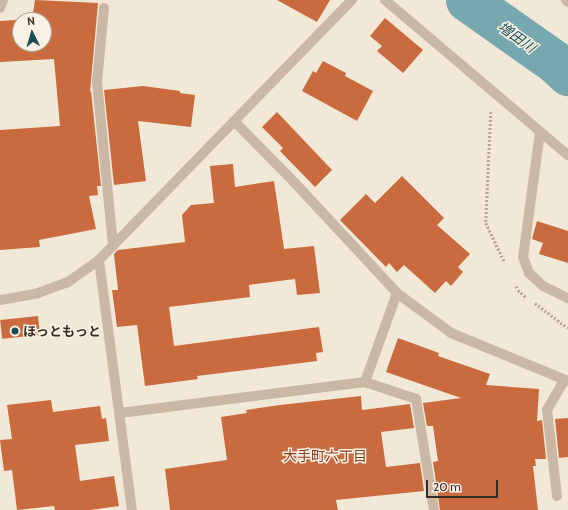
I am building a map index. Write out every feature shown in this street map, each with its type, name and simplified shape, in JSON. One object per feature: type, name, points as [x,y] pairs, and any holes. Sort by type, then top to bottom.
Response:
[{"type":"street","points":[[0,8],[2,0]]},
{"type":"street","points":[[0,300],[38,293],[68,282],[99,260],[352,0]]},
{"type":"street","points":[[385,0],[568,155]]},
{"type":"street","points":[[104,8],[97,82],[113,246]]},
{"type":"street","points":[[234,121],[294,182],[396,293],[451,333],[566,381],[547,410],[557,496]]},
{"type":"street","points":[[540,132],[523,256],[528,273],[543,286],[568,298]]},
{"type":"street","points":[[99,260],[132,510]]},
{"type":"street","points":[[365,382],[396,293]]},
{"type":"street","points":[[120,413],[365,382],[416,399],[434,510]]},
{"type":"path","points":[[492,91],[486,223],[508,270]]},
{"type":"path","points":[[515,284],[518,290],[568,328]]},
{"type":"building","points":[[35,0],[98,3],[90,92],[91,91],[101,186],[97,186],[98,195],[89,196],[96,229],[39,240],[40,247],[0,250],[0,130],[60,126],[54,59],[0,62],[0,21],[12,20],[12,52],[52,52],[52,12],[33,12]]},
{"type":"building","points":[[277,0],[330,0],[317,22]]},
{"type":"building","points":[[385,18],[423,50],[403,73],[377,51],[382,46],[370,36]]},
{"type":"building","points":[[323,61],[346,73],[345,76],[373,91],[357,121],[302,91],[313,71],[316,73]]},
{"type":"building","points":[[143,86],[180,91],[180,93],[195,95],[191,127],[138,121],[146,181],[114,185],[104,90]]},
{"type":"building","points":[[277,112],[332,170],[315,187],[280,151],[283,148],[262,127]]},
{"type":"building","points":[[233,164],[235,187],[274,181],[284,249],[314,246],[320,293],[297,295],[295,279],[249,285],[250,297],[169,307],[174,346],[319,327],[323,352],[316,353],[317,361],[197,376],[198,379],[145,386],[137,325],[117,327],[112,290],[118,290],[114,254],[118,250],[185,242],[182,215],[191,205],[214,203],[210,166]]},
{"type":"building","points":[[402,176],[444,218],[437,225],[470,254],[458,267],[463,272],[451,286],[446,281],[435,293],[404,265],[397,272],[389,263],[386,267],[340,220],[366,194],[375,203]]},
{"type":"building","points":[[537,221],[568,231],[568,263],[539,254],[543,243],[532,239]]},
{"type":"building","points":[[38,316],[40,335],[2,339],[0,320]]},
{"type":"building","points":[[398,338],[439,353],[438,356],[490,374],[486,385],[539,389],[537,421],[542,420],[546,459],[535,459],[536,466],[533,466],[538,510],[440,510],[433,462],[438,461],[433,426],[427,426],[423,403],[461,398],[386,372]]},
{"type":"building","points":[[361,396],[362,410],[410,404],[414,428],[381,432],[386,467],[420,463],[424,491],[336,500],[338,510],[170,510],[165,469],[227,460],[221,417],[247,413],[246,410]]},
{"type":"building","points":[[51,400],[53,412],[100,406],[102,419],[106,418],[109,441],[75,445],[80,481],[114,476],[119,506],[90,510],[55,510],[54,506],[17,510],[12,470],[4,471],[0,440],[12,439],[7,405]]},
{"type":"building","points":[[568,418],[568,457],[559,458],[555,419]]},
{"type":"waterway","name":"増田川","points":[[467,0],[555,62],[568,74]]},
{"type":"place","name":"ほっともっと","points":[[15,331]]},
{"type":"district","name":"大手町六丁目","points":[[325,456]]}]
